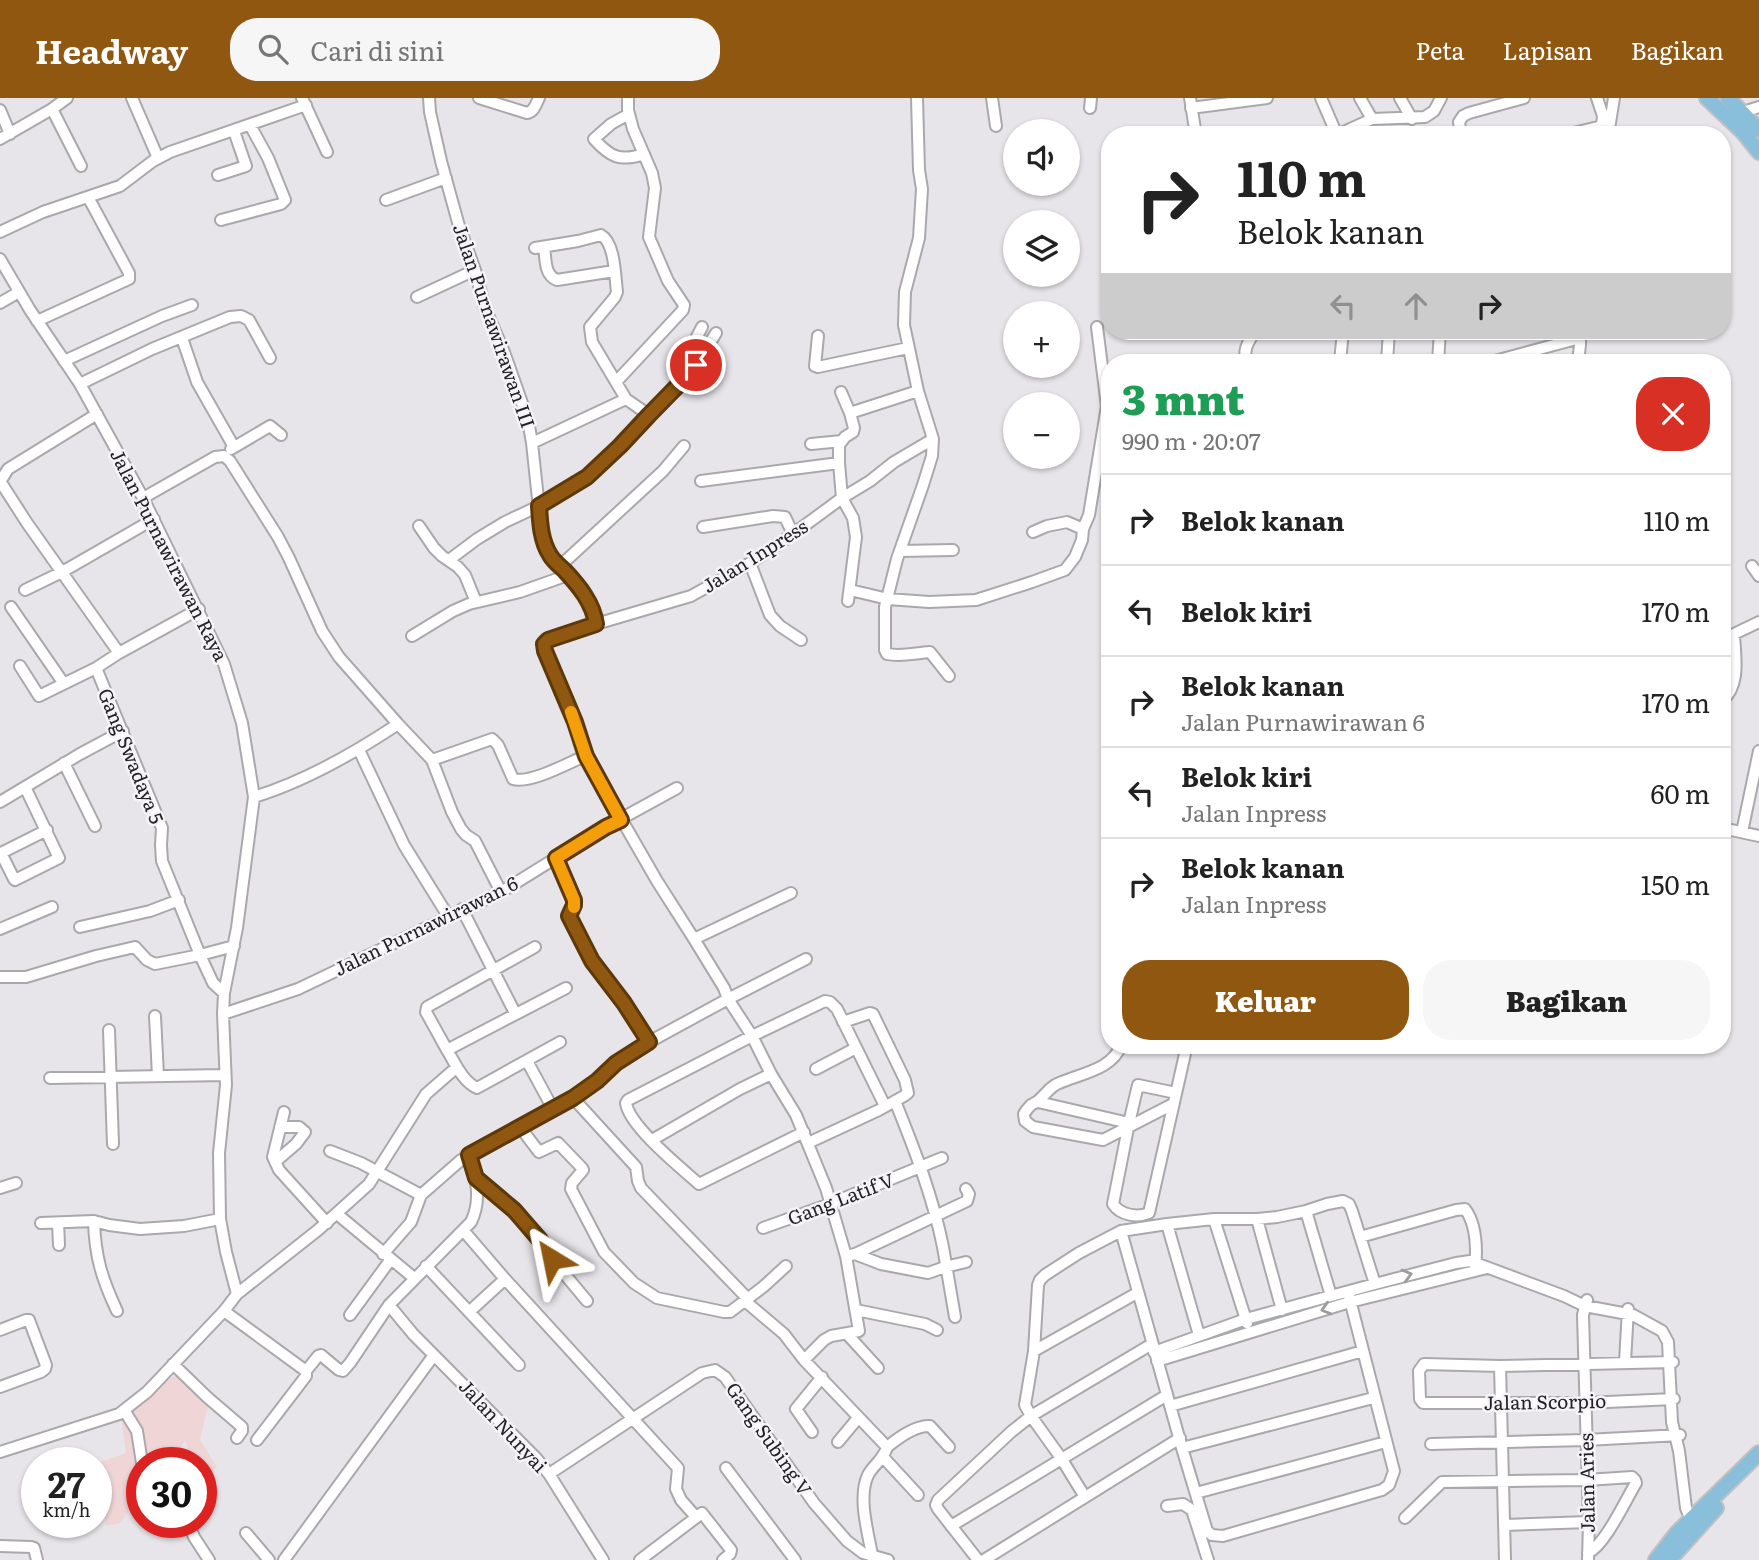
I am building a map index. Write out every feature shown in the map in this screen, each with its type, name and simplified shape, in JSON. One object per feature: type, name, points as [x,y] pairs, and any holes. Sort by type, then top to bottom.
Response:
[{"type":"main road","points":[[1707,98],[1743,132],[1759,152]]},
{"type":"main road","points":[[1728,98],[1759,130]]},
{"type":"main road","points":[[1656,1560],[1677,1533],[1759,1453]]},
{"type":"main road","points":[[1669,1560],[1759,1465]]},
{"type":"street","points":[[0,110],[5,136],[67,98]]},
{"type":"street","points":[[132,98],[158,158]]},
{"type":"street","name":"Jalan Purnawirawan III","points":[[429,98],[446,178],[485,308],[528,420],[545,547],[584,592],[596,624]]},
{"type":"street","points":[[479,98],[527,113],[531,113],[539,98]]},
{"type":"street","points":[[616,382],[683,310],[684,305],[668,281],[649,237],[655,188],[653,173],[633,130],[628,98]]},
{"type":"street","points":[[917,98],[922,189],[919,238],[905,292],[904,325],[918,391],[933,439],[932,456],[900,551],[885,607],[886,653],[902,656],[930,652],[948,676]]},
{"type":"street","points":[[992,98],[996,126]]},
{"type":"street","points":[[1195,126],[1191,103],[1267,98]]},
{"type":"street","points":[[1321,98],[1333,126]]},
{"type":"street","points":[[1360,98],[1372,119]]},
{"type":"street","points":[[1400,98],[1412,119]]},
{"type":"street","points":[[1361,126],[1372,119],[1412,119],[1430,115],[1441,98]]},
{"type":"street","points":[[1460,126],[1463,116],[1469,113],[1524,98]]},
{"type":"street","points":[[1597,98],[1603,116],[1600,126]]},
{"type":"street","points":[[1609,126],[1614,98]]},
{"type":"street","points":[[0,232],[43,212],[120,186],[158,158],[250,125],[304,102],[327,152]]},
{"type":"street","points":[[1744,112],[1759,107]]},
{"type":"street","points":[[52,109],[81,166]]},
{"type":"street","points":[[629,114],[611,124],[594,139],[608,155],[629,159],[644,155]]},
{"type":"street","points":[[221,220],[284,202],[285,197],[268,158],[250,125]]},
{"type":"street","points":[[234,131],[246,166]]},
{"type":"street","points":[[218,175],[268,158]]},
{"type":"street","points":[[386,200],[446,178]]},
{"type":"street","points":[[37,321],[128,279],[129,273],[88,197]]},
{"type":"street","points":[[614,271],[553,279],[539,247],[604,236],[611,248],[617,292],[590,327],[592,342],[626,399],[649,415]]},
{"type":"street","name":"Jalan Purnawirawan Raya","points":[[0,259],[37,321],[80,384],[154,519],[224,664],[242,723],[254,797],[234,946],[224,993],[225,1075],[219,1153],[220,1219],[237,1294]]},
{"type":"street","points":[[417,297],[475,270]]},
{"type":"street","points":[[0,303],[19,292]]},
{"type":"street","points":[[64,361],[192,305]]},
{"type":"street","points":[[80,384],[152,349],[230,317],[241,316],[249,320],[270,358]]},
{"type":"street","points":[[696,365],[688,354],[702,327]]},
{"type":"street","points":[[1097,327],[1101,359]]},
{"type":"street","points":[[449,560],[495,528],[587,477],[694,369],[716,334]]},
{"type":"street","points":[[818,336],[815,366],[818,368],[908,348]]},
{"type":"street","points":[[181,338],[208,405],[234,447]]},
{"type":"street","points":[[1516,354],[1561,340]]},
{"type":"street","points":[[841,391],[854,430],[839,445],[842,498],[853,518],[856,537],[849,596],[929,602],[976,600],[1065,570],[1075,557],[1082,540],[1101,442]]},
{"type":"street","points":[[850,413],[918,391]]},
{"type":"street","points":[[532,443],[626,399]]},
{"type":"street","points":[[97,414],[8,469],[0,482],[119,653]]},
{"type":"street","points":[[143,498],[215,457],[224,456],[270,426],[281,435]]},
{"type":"street","name":"Jalan Inpress","points":[[856,1310],[851,1255],[796,1115],[752,1035],[657,881],[586,756],[544,644],[548,640],[596,624],[691,596],[750,562],[894,462],[933,439]]},
{"type":"street","points":[[811,444],[842,441]]},
{"type":"street","points":[[560,566],[663,471],[684,446]]},
{"type":"street","points":[[224,456],[230,461],[278,537],[322,631],[339,657],[432,760],[452,812],[461,829],[475,841],[501,892]]},
{"type":"street","points":[[701,481],[839,463]]},
{"type":"street","points":[[703,527],[773,516],[785,517],[793,534]]},
{"type":"street","points":[[25,590],[154,519]]},
{"type":"street","points":[[1032,532],[1067,522],[1083,530]]},
{"type":"street","points":[[419,526],[442,556],[465,575],[475,602]]},
{"type":"street","points":[[900,551],[953,550]]},
{"type":"street","points":[[750,562],[770,615],[780,626],[801,640]]},
{"type":"street","points":[[412,636],[453,611],[475,602],[520,592],[568,575]]},
{"type":"street","points":[[11,607],[65,683]]},
{"type":"street","name":"Gang Swadaya 5","points":[[199,609],[96,668],[162,828],[162,860],[213,983],[224,993]]},
{"type":"street","points":[[1731,691],[1735,679],[1734,634],[1759,622]]},
{"type":"street","points":[[20,666],[39,696],[96,668]]},
{"type":"street","points":[[254,797],[306,778],[359,750],[398,724]]},
{"type":"street","points":[[0,803],[64,763],[123,731]]},
{"type":"street","points":[[432,760],[492,739],[498,745],[513,779],[517,781],[537,776],[586,756]]},
{"type":"street","points":[[359,750],[404,845],[448,916]]},
{"type":"street","points":[[1742,832],[1759,751]]},
{"type":"street","points":[[64,763],[95,826]]},
{"type":"street","points":[[25,787],[47,830],[59,858],[15,880],[1,852],[47,830]]},
{"type":"street","name":"Jalan Purnawirawan 6","points":[[223,1014],[299,989],[501,892],[606,827],[677,788]]},
{"type":"street","points":[[1731,830],[1759,836]]},
{"type":"street","points":[[556,858],[574,900],[569,916],[575,928],[592,961],[649,1042]]},
{"type":"street","points":[[694,939],[791,893]]},
{"type":"street","points":[[80,927],[149,911],[179,900]]},
{"type":"street","points":[[0,929],[52,908]]},
{"type":"street","points":[[462,909],[516,1013]]},
{"type":"street","points":[[0,977],[26,977],[133,947],[155,964],[234,946]]},
{"type":"street","points":[[535,947],[426,1007],[426,1012],[457,1067],[471,1086],[477,1088],[560,1042]]},
{"type":"street","points":[[350,1315],[411,1222],[421,1195],[469,1155],[573,1098],[616,1063],[649,1042],[806,959]]},
{"type":"street","points":[[447,1050],[566,988]]},
{"type":"street","points":[[825,1001],[833,1004],[843,1021],[870,1013],[875,1017],[908,1087],[908,1093],[890,1104],[699,1184],[640,1128],[627,1111],[628,1100],[752,1035],[825,1001]]},
{"type":"street","points":[[155,1016],[158,1076]]},
{"type":"street","name":"Gang Latif V","points":[[843,1021],[890,1104],[919,1168],[943,1248],[955,1317]]},
{"type":"street","points":[[109,1030],[113,1144]]},
{"type":"street","points":[[816,1069],[856,1048]]},
{"type":"street","points":[[1118,1054],[1094,1070],[1048,1090],[1038,1102],[1030,1105],[1024,1114],[1025,1121],[1033,1127],[1103,1140],[1175,1098]]},
{"type":"street","points":[[1175,1098],[1138,1085],[1113,1204],[1116,1210],[1135,1216],[1149,1213],[1185,1054]]},
{"type":"street","points":[[527,1061],[553,1109]]},
{"type":"street","points":[[0,1452],[111,1417],[142,1397],[237,1294],[327,1223],[369,1184],[426,1094],[457,1067]]},
{"type":"street","points":[[652,1140],[740,1088],[771,1073]]},
{"type":"street","points":[[50,1078],[225,1075]]},
{"type":"street","points":[[573,1098],[635,1165],[641,1188],[746,1300],[784,1334],[858,1419],[918,1495]]},
{"type":"street","points":[[1038,1102],[1128,1126]]},
{"type":"street","points":[[284,1112],[272,1155],[279,1170],[327,1223]]},
{"type":"street","points":[[275,1162],[296,1144],[305,1132],[299,1127],[280,1127]]},
{"type":"street","points":[[520,1127],[539,1152],[558,1143],[582,1168],[570,1189],[604,1252],[634,1283],[657,1298],[724,1312],[733,1311],[786,1266]]},
{"type":"street","points":[[330,1152],[361,1163],[421,1195]]},
{"type":"street","points":[[257,1440],[305,1378],[306,1371],[319,1355],[343,1371],[389,1305],[471,1222],[477,1188],[469,1155]]},
{"type":"street","name":"Gang Latif V","points":[[763,1228],[942,1158]]},
{"type":"street","points":[[476,1178],[514,1210],[587,1301]]},
{"type":"street","points":[[0,1188],[16,1183]]},
{"type":"street","points":[[851,1255],[967,1201],[969,1194],[966,1189]]},
{"type":"street","points":[[1085,1497],[1026,1405],[1034,1351],[1038,1285],[1045,1275],[1121,1231],[1213,1219],[1257,1219],[1306,1212],[1343,1201],[1349,1204],[1375,1284]]},
{"type":"street","points":[[1360,1237],[1465,1209],[1476,1244],[1475,1267]]},
{"type":"street","points":[[1306,1212],[1331,1296]]},
{"type":"street","points":[[337,1214],[414,1278]]},
{"type":"street","points":[[41,1223],[94,1222],[141,1229],[184,1226],[220,1219]]},
{"type":"street","points":[[1213,1219],[1250,1333]]},
{"type":"street","points":[[1257,1219],[1282,1310]]},
{"type":"street","points":[[94,1222],[100,1272],[117,1311]]},
{"type":"street","points":[[58,1223],[59,1245]]},
{"type":"street","points":[[1167,1224],[1199,1335]]},
{"type":"street","points":[[463,1230],[678,1468],[676,1489],[681,1500],[696,1517]]},
{"type":"street","points":[[1121,1231],[1207,1531],[1212,1535],[1223,1536],[1382,1490],[1390,1485],[1394,1471],[1349,1297]]},
{"type":"street","points":[[851,1255],[929,1273],[966,1262]]},
{"type":"street","points":[[1155,1352],[1250,1333],[1349,1297],[1375,1284],[1456,1263],[1470,1261],[1475,1267]]},
{"type":"street","points":[[426,1266],[519,1366]]},
{"type":"street","points":[[978,1560],[936,1505],[938,1500],[1031,1416],[1155,1352],[1246,1319],[1331,1296],[1349,1297],[1475,1267],[1487,1268],[1584,1303],[1627,1310],[1651,1318],[1668,1331],[1673,1342],[1672,1399],[1686,1508],[1694,1517]]},
{"type":"street","points":[[469,1312],[505,1279]]},
{"type":"street","points":[[1034,1351],[1138,1293]]},
{"type":"street","name":"Jalan Aries","points":[[1584,1303],[1588,1556]]},
{"type":"street","name":"Jalan Nunyai","points":[[389,1305],[550,1474],[603,1560]]},
{"type":"street","points":[[804,1360],[827,1338],[859,1331],[856,1310],[925,1324],[937,1330]]},
{"type":"street","points":[[1625,1362],[1627,1310]]},
{"type":"street","points":[[223,1311],[306,1371]]},
{"type":"street","points":[[0,1330],[29,1320],[46,1365],[41,1372],[0,1387]]},
{"type":"street","points":[[848,1334],[878,1368]]},
{"type":"street","points":[[951,1526],[1061,1458],[1169,1400],[1363,1351]]},
{"type":"street","points":[[284,1560],[434,1355]]},
{"type":"street","points":[[1505,1560],[1500,1366],[1671,1361]]},
{"type":"street","points":[[173,1364],[242,1427],[237,1438]]},
{"type":"street","name":"Jalan Scorpio","points":[[1500,1366],[1424,1364],[1419,1371],[1422,1402],[1585,1403],[1672,1399]]},
{"type":"street","name":"Gang Subing V","points":[[550,1474],[702,1373],[715,1370],[725,1377],[814,1503],[847,1541],[872,1558]]},
{"type":"street","points":[[812,1432],[796,1409],[822,1377]]},
{"type":"street","points":[[984,1560],[1085,1497],[1181,1443],[1373,1398]]},
{"type":"street","points":[[124,1410],[137,1431],[140,1447]]},
{"type":"street","points":[[838,1442],[858,1419]]},
{"type":"street","points":[[888,1560],[872,1558],[865,1515],[864,1491],[867,1476],[901,1436],[926,1425],[949,1447]]},
{"type":"street","points":[[1431,1444],[1677,1435]]},
{"type":"street","points":[[1196,1493],[1386,1442]]},
{"type":"street","points":[[726,1468],[795,1560]]},
{"type":"street","points":[[1405,1518],[1442,1482],[1632,1477],[1636,1482],[1604,1538],[1588,1556]]},
{"type":"street","points":[[1167,1506],[1183,1504],[1192,1510],[1208,1560]]},
{"type":"street","points":[[640,1560],[702,1513],[731,1550],[723,1560]]},
{"type":"street","points":[[1505,1525],[1589,1522]]},
{"type":"street","points":[[246,1533],[269,1560]]},
{"type":"street","points":[[195,1538],[209,1560]]},
{"type":"street","points":[[0,1546],[34,1548],[37,1560]]},
{"type":"shaded area","points":[[181,1373],[209,1402],[200,1440],[204,1447],[187,1447],[185,1440],[181,1447],[126,1447],[126,1453],[121,1417],[159,1384]]},
{"type":"shaded area","points":[[126,1453],[126,1515],[120,1523],[112,1525],[112,1458]]},
{"type":"slow traffic","points":[[571,712],[586,756],[621,820],[556,858],[574,900],[574,907]]},
{"type":"route","points":[[552,1259],[540,1240],[514,1210],[476,1178],[469,1155],[573,1098],[616,1063],[649,1042],[592,961],[575,928],[569,916],[574,900],[556,858],[621,820],[586,756],[575,722],[545,651],[544,644],[548,640],[596,624],[584,592],[545,547],[539,506],[587,477],[696,365]]}]
